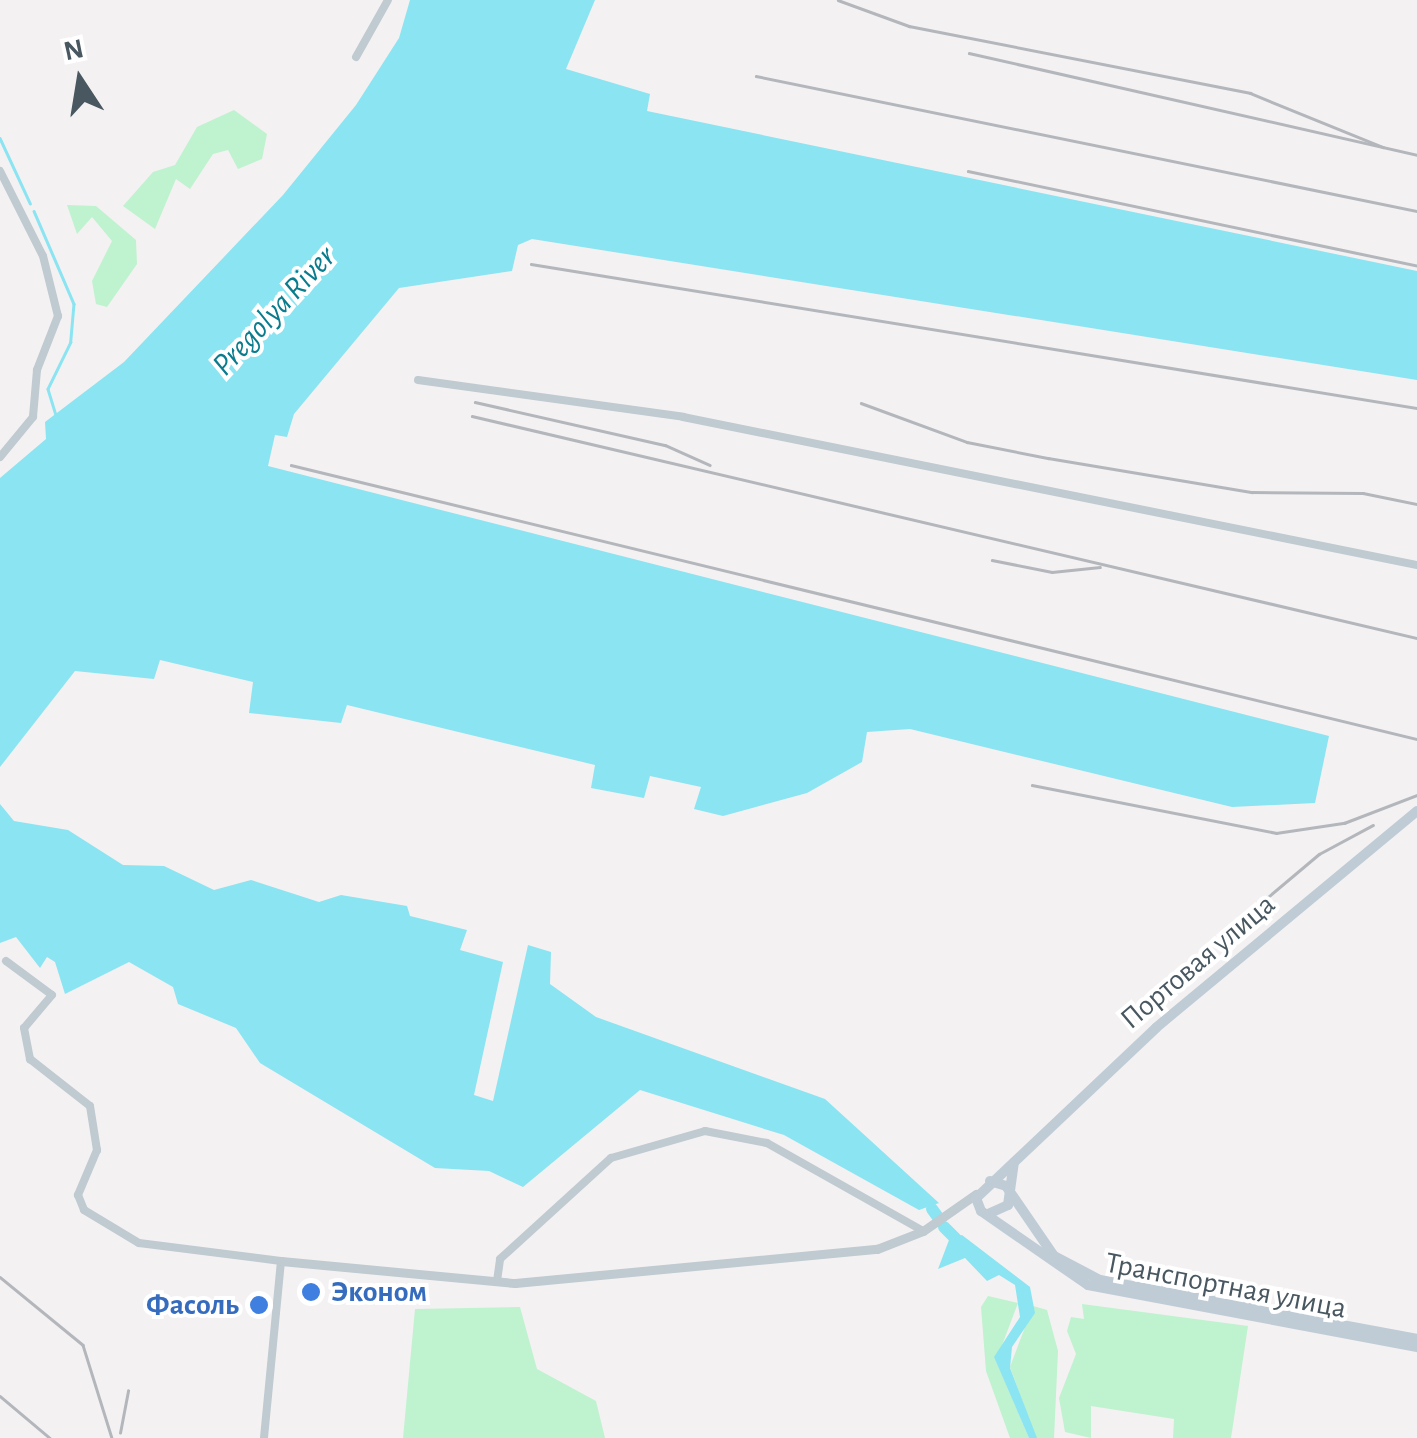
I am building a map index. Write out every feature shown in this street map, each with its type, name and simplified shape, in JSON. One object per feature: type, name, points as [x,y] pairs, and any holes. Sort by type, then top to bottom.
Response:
[{"type":"main road","name":"Портовая улица","points":[[988,1181],[1417,811]]},
{"type":"main road","points":[[988,1181],[976,1194],[984,1212],[1006,1209],[1017,1156]]},
{"type":"main road","name":"Транспортная улица","points":[[988,1181],[1011,1194],[1046,1248],[1100,1280],[1417,1339]]},
{"type":"main road","name":"Транспортная улица","points":[[984,1212],[1088,1285],[1417,1347]]},
{"type":"street","points":[[356,56],[388,0]]},
{"type":"street","points":[[0,171],[56,292],[30,424],[0,456]]},
{"type":"street","points":[[418,380],[684,416],[1417,565]]},
{"type":"street","points":[[6,961],[52,995],[24,1028],[30,1060],[90,1106],[97,1150],[78,1195],[84,1210],[140,1243],[497,1281],[877,1248],[924,1232],[976,1194]]},
{"type":"street","points":[[497,1281],[500,1259],[610,1158],[706,1131],[767,1144],[924,1232]]},
{"type":"street","points":[[948,1217],[984,1212]]},
{"type":"street","points":[[264,1438],[282,1261]]},
{"type":"green space","points":[[234,110],[267,134],[262,159],[238,169],[228,150],[213,154],[190,189],[176,179],[155,229],[123,206],[153,172],[175,165],[197,127]]},
{"type":"green space","points":[[67,205],[96,206],[136,240],[137,264],[107,307],[96,304],[92,281],[112,241],[92,217],[77,234]]},
{"type":"green space","points":[[988,1296],[1018,1303],[996,1361],[1029,1438],[1010,1438],[986,1371],[981,1307]]},
{"type":"green space","points":[[1082,1304],[1248,1326],[1231,1438],[1173,1438],[1174,1419],[1091,1406],[1091,1438],[1065,1432],[1059,1398],[1076,1354],[1067,1331],[1071,1317],[1084,1319]]},
{"type":"green space","points":[[1033,1306],[1047,1310],[1058,1351],[1054,1438],[1036,1438],[1010,1367]]},
{"type":"green space","points":[[520,1307],[537,1369],[596,1401],[605,1438],[403,1438],[415,1309]]},
{"type":"water","name":"Pregolya River","points":[[410,0],[595,0],[566,69],[650,94],[647,111],[1417,271],[1417,380],[532,239],[518,245],[512,271],[399,288],[294,414],[287,437],[275,435],[268,466],[1329,736],[1315,803],[1232,807],[910,729],[867,732],[862,762],[807,793],[723,816],[694,809],[701,787],[650,776],[644,798],[591,788],[595,765],[347,705],[341,723],[249,713],[253,682],[160,660],[154,679],[75,671],[0,767],[0,478],[46,439],[45,422],[124,362],[283,195],[356,105],[399,38]]},
{"type":"water","points":[[0,804],[14,821],[68,830],[123,865],[164,866],[214,890],[251,880],[319,902],[341,895],[407,906],[410,916],[467,930],[460,950],[503,962],[474,1095],[493,1101],[528,945],[551,952],[550,984],[596,1017],[825,1099],[939,1203],[919,1210],[784,1135],[640,1090],[523,1187],[489,1171],[435,1168],[260,1063],[236,1028],[178,1004],[173,987],[129,962],[65,994],[55,962],[47,957],[40,968],[16,937],[0,943]]},
{"type":"water","points":[[962,1235],[1030,1287],[1035,1313],[1012,1347],[1010,1368],[1037,1438],[1029,1438],[994,1357],[1020,1317],[1015,1285],[999,1275],[987,1281],[965,1258],[938,1269],[949,1240]]},
{"type":"waterway","points":[[0,138],[30,203]]},
{"type":"waterway","points":[[34,211],[74,304],[71,342],[48,389],[56,415]]},
{"type":"waterway","points":[[932,1209],[937,1216]]},
{"type":"waterway","points":[[944,1227],[964,1247]]},
{"type":"railway","points":[[838,0],[909,26],[1250,93],[1383,147]]},
{"type":"railway","points":[[969,53],[1417,155]]},
{"type":"railway","points":[[756,76],[1417,211]]},
{"type":"railway","points":[[968,171],[1417,266]]},
{"type":"railway","points":[[531,264],[1417,408]]},
{"type":"railway","points":[[475,402],[665,445],[710,465]]},
{"type":"railway","points":[[861,403],[967,442],[1048,458],[1252,492],[1363,493],[1417,504]]},
{"type":"railway","points":[[472,416],[1417,638]]},
{"type":"railway","points":[[291,465],[1417,739]]},
{"type":"railway","points":[[992,560],[1052,572],[1100,567]]},
{"type":"railway","points":[[1032,785],[1276,833],[1344,823],[1417,795]]},
{"type":"railway","points":[[1224,934],[1319,854],[1373,825]]},
{"type":"railway","points":[[0,1277],[83,1345],[112,1438]]},
{"type":"railway","points":[[120,1433],[128,1391]]},
{"type":"railway","points":[[0,1396],[50,1438]]},
{"type":"place","name":"Эконом","points":[[311,1292]]},
{"type":"place","name":"Фасоль","points":[[259,1305]]}]
